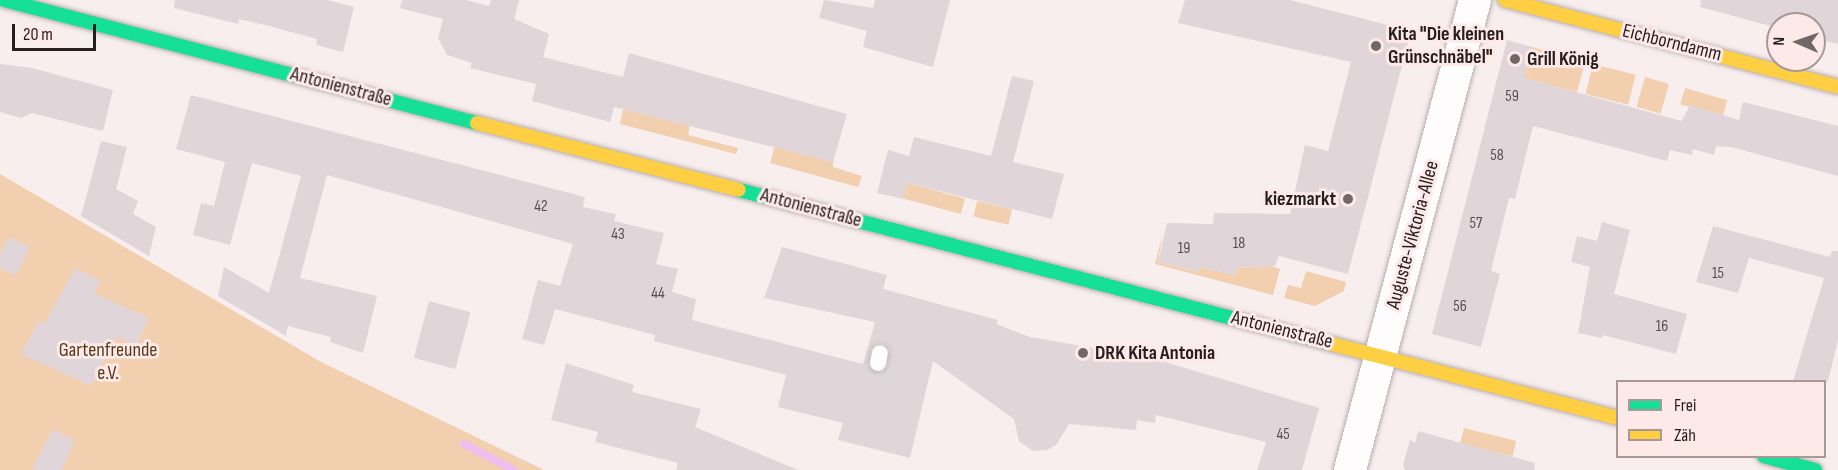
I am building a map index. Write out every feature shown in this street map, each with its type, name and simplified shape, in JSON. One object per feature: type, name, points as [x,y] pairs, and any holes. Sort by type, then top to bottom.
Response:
[{"type":"main road","name":"Antonienstraße","points":[[4,0],[1616,418]]},
{"type":"main road","name":"Eichborndamm","points":[[1505,0],[1838,87]]},
{"type":"main road","points":[[1771,458],[1815,470]]},
{"type":"street","name":"Auguste-Viktoria-Allee","points":[[1350,470],[1475,0]]},
{"type":"green space","points":[[1532,47],[1585,61],[1577,92],[1524,78]]},
{"type":"green space","points":[[1593,64],[1636,75],[1628,105],[1586,94]]},
{"type":"green space","points":[[1645,77],[1669,84],[1660,114],[1636,107]]},
{"type":"green space","points":[[1685,88],[1727,100],[1723,116],[1680,104]]},
{"type":"green space","points":[[623,109],[690,125],[688,135],[738,148],[736,154],[620,124]]},
{"type":"green space","points":[[775,145],[833,162],[833,167],[862,176],[858,187],[770,163]]},
{"type":"green space","name":"Gartenfreunde e.V.","points":[[0,174],[321,362],[544,470],[0,470]]},
{"type":"green space","points":[[907,183],[965,199],[961,214],[903,198]]},
{"type":"green space","points":[[977,201],[1012,209],[1008,225],[973,217]]},
{"type":"green space","points":[[1163,232],[1158,262],[1198,272],[1200,267],[1235,275],[1237,268],[1271,266],[1280,269],[1273,295],[1155,264]]},
{"type":"green space","points":[[1306,271],[1346,282],[1344,291],[1315,306],[1284,298],[1288,285],[1301,288]]},
{"type":"green space","points":[[1464,428],[1516,441],[1513,457],[1460,444]]},
{"type":"building","points":[[175,0],[327,0],[354,7],[343,52],[316,45],[317,39],[269,26],[239,19],[238,24],[174,8]]},
{"type":"building","points":[[402,0],[466,0],[489,6],[491,0],[519,0],[514,19],[549,34],[543,57],[623,77],[629,53],[847,114],[833,162],[614,107],[610,122],[532,101],[536,84],[470,68],[472,63],[447,55],[438,38],[443,19],[400,8]]},
{"type":"building","points":[[824,0],[873,8],[875,0],[950,0],[933,67],[863,47],[867,31],[819,18]]},
{"type":"building","points":[[1185,0],[1290,0],[1411,31],[1348,274],[1279,256],[1275,266],[1237,268],[1235,275],[1200,267],[1198,272],[1158,262],[1167,223],[1213,224],[1214,213],[1290,214],[1305,145],[1328,151],[1351,62],[1178,23]]},
{"type":"building","points":[[1701,0],[1838,0],[1838,44],[1826,41],[1826,12],[1766,12],[1766,25],[1700,7]]},
{"type":"building","points":[[1507,40],[1532,47],[1524,78],[1682,121],[1690,105],[1739,120],[1743,102],[1838,126],[1838,176],[1731,147],[1716,146],[1714,155],[1693,149],[1692,155],[1670,150],[1667,161],[1533,126],[1515,199],[1509,198],[1491,271],[1500,274],[1481,347],[1432,334]]},
{"type":"building","points":[[0,64],[32,68],[113,90],[103,131],[32,113],[21,118],[0,112]]},
{"type":"building","points":[[1012,76],[1034,81],[1013,162],[1064,174],[1052,219],[907,183],[903,199],[877,193],[888,150],[909,156],[914,137],[991,156]]},
{"type":"building","points":[[191,95],[585,197],[583,207],[616,214],[614,221],[664,233],[656,264],[678,269],[672,292],[696,299],[692,320],[863,364],[875,322],[764,298],[782,247],[887,275],[883,289],[998,320],[996,324],[1030,337],[1152,358],[1319,408],[1302,470],[1257,470],[1266,442],[1156,415],[1155,423],[1137,420],[1136,430],[1069,424],[1056,445],[1047,450],[1033,451],[1019,441],[1014,419],[933,361],[910,458],[838,440],[843,423],[778,407],[786,375],[654,341],[655,335],[555,309],[544,345],[522,339],[538,280],[560,286],[573,244],[327,175],[300,278],[377,296],[363,353],[330,342],[331,337],[288,326],[286,336],[218,296],[224,267],[269,293],[301,176],[252,163],[230,245],[193,235],[201,203],[214,206],[225,162],[176,149]],"holes":[[[876,343],[883,343],[890,350],[888,366],[881,373],[868,366],[870,350]]]},
{"type":"building","points":[[101,141],[127,147],[116,189],[138,201],[133,214],[156,227],[149,256],[81,216]]},
{"type":"building","points":[[1602,222],[1630,230],[1614,294],[1687,314],[1676,354],[1603,335],[1602,338],[1578,333],[1590,267],[1571,262],[1577,236],[1597,241]]},
{"type":"building","points":[[1713,226],[1830,257],[1832,251],[1838,251],[1838,340],[1828,381],[1793,380],[1824,278],[1749,258],[1738,293],[1696,282]]},
{"type":"building","points":[[9,237],[30,247],[16,276],[0,268],[0,255]]},
{"type":"building","points":[[75,268],[101,281],[94,293],[149,318],[136,346],[117,337],[91,386],[21,354],[39,321],[45,324]]},
{"type":"building","points":[[429,301],[471,312],[455,369],[414,358]]},
{"type":"building","points":[[566,363],[634,385],[632,392],[701,409],[695,427],[798,470],[676,470],[678,463],[595,442],[598,432],[551,420]]},
{"type":"building","points":[[53,429],[75,441],[61,470],[32,470]]},
{"type":"building","points":[[1418,431],[1535,463],[1534,470],[1405,470],[1403,465],[1410,440],[1415,443]]},
{"type":"waterway","points":[[464,444],[514,470]]},
{"type":"traffic: fast","points":[[4,0],[477,123]]},
{"type":"traffic: fast","points":[[739,190],[1328,343]]},
{"type":"traffic: fast","points":[[1771,458],[1815,470]]},
{"type":"traffic: slow","points":[[1505,0],[1838,87]]},
{"type":"traffic: slow","points":[[477,123],[739,190]]},
{"type":"traffic: slow","points":[[1328,343],[1616,417]]},
{"type":"place","name":"Kita \"Die kleinen Grünschnäbel\"","points":[[1376,46]]},
{"type":"place","name":"Grill König","points":[[1515,59]]},
{"type":"place","name":"kiezmarkt","points":[[1348,199]]},
{"type":"place","name":"DRK Kita Antonia","points":[[1083,353]]}]
